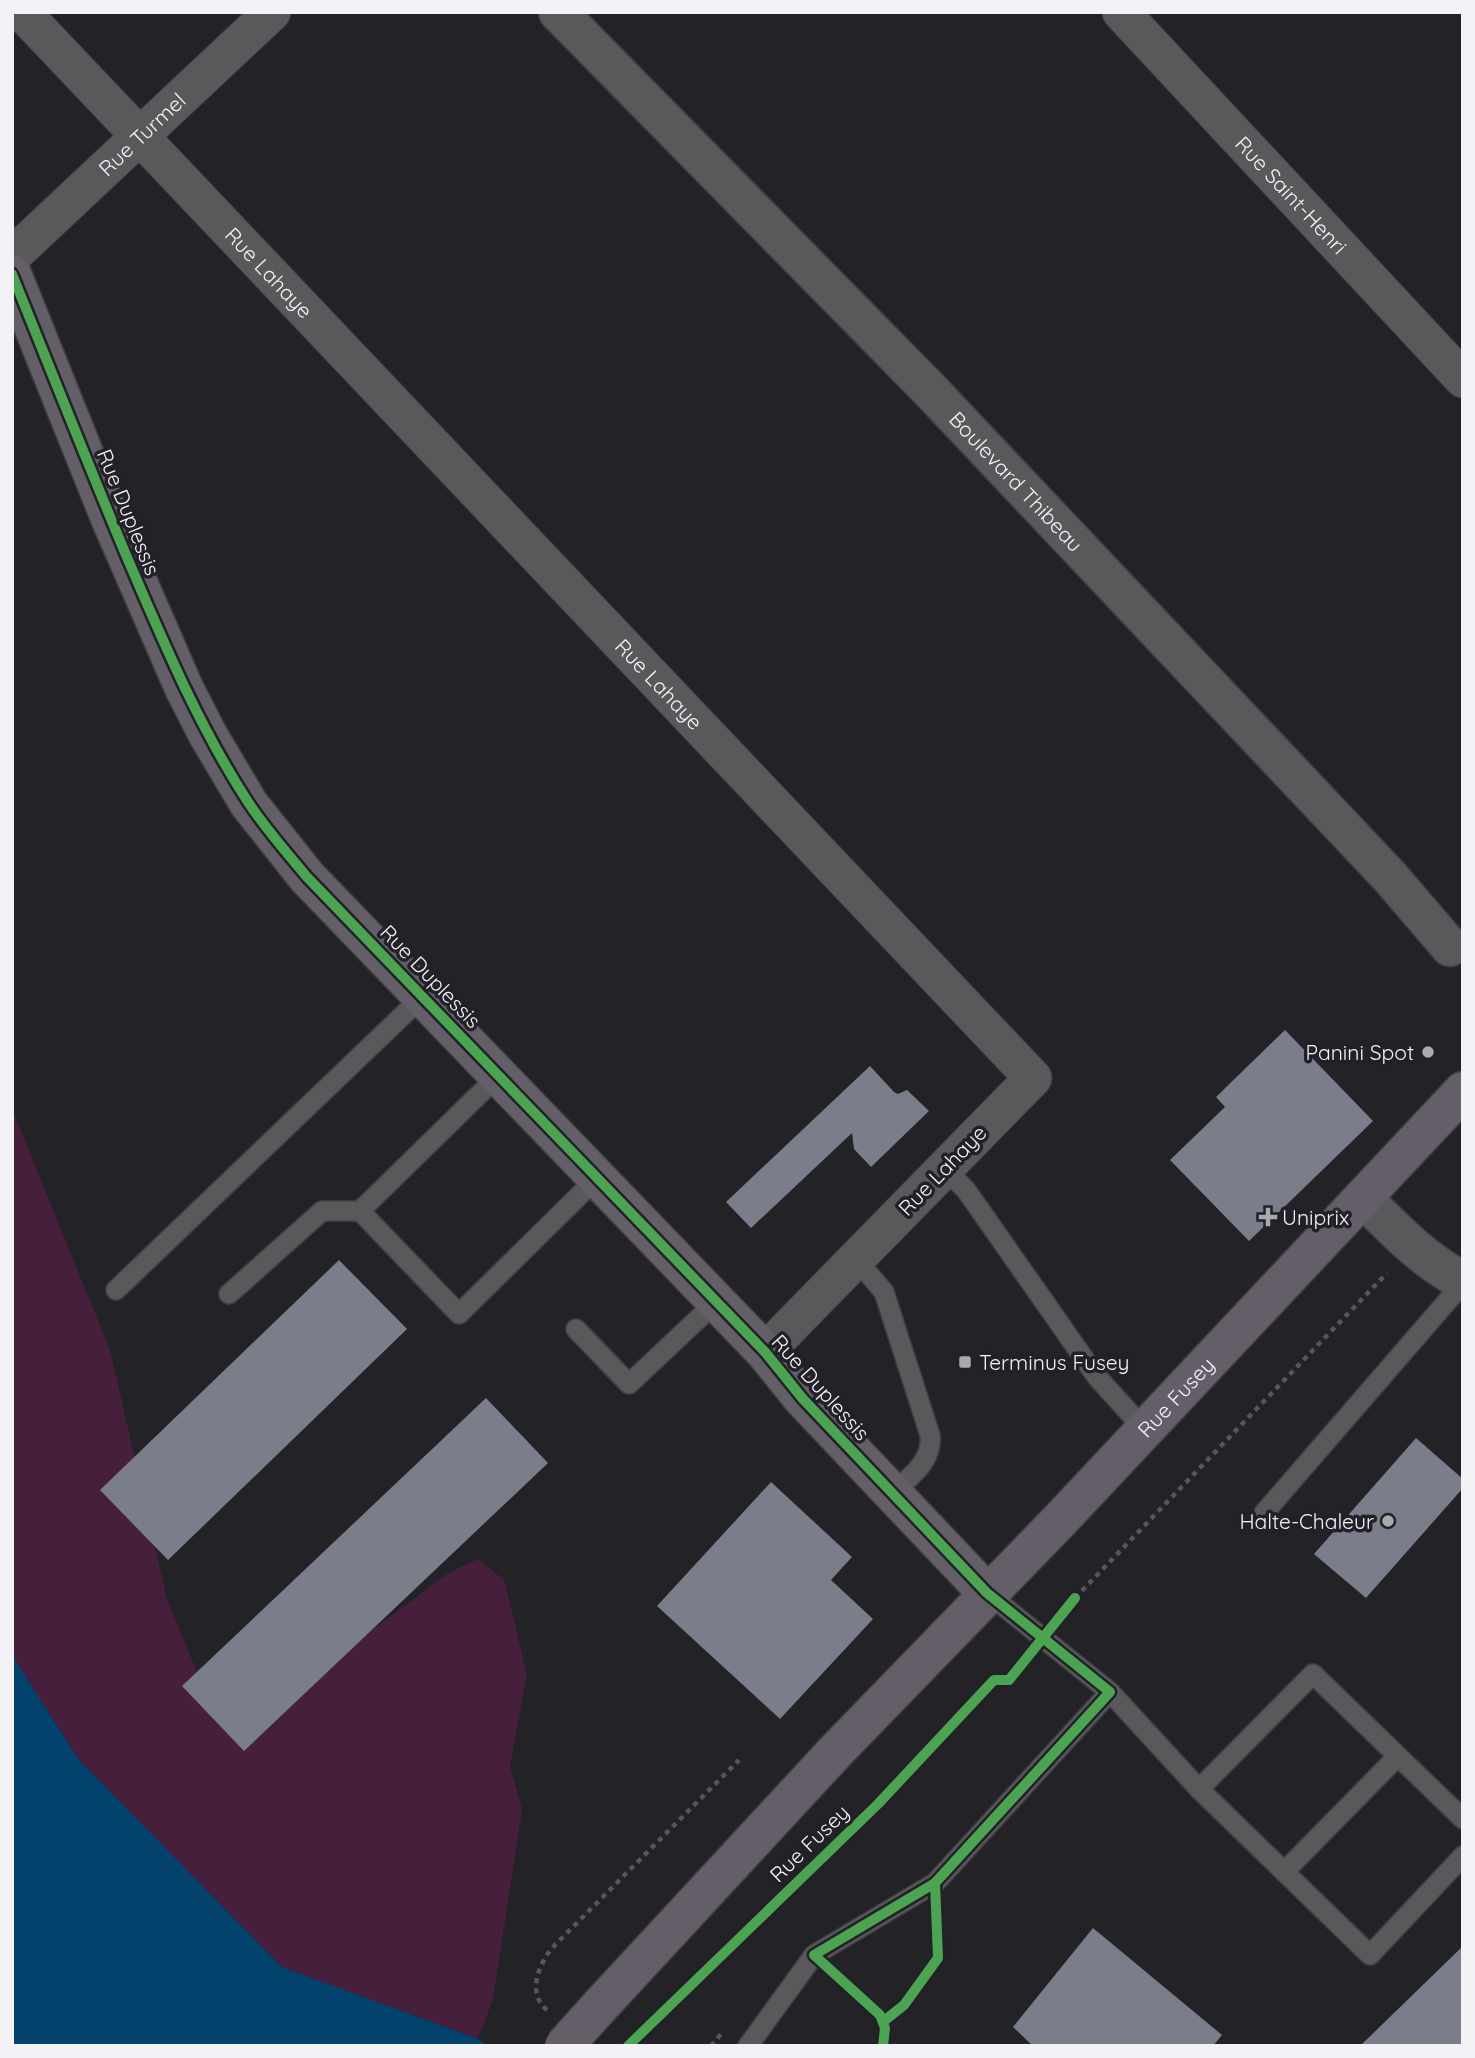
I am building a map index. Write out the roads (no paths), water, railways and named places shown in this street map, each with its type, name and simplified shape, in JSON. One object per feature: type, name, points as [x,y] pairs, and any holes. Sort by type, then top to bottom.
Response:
[{"type":"main road","name":"Rue Duplessis","points":[[12,274],[140,589],[184,688],[249,804],[286,853],[765,1352],[803,1399],[987,1593]]},
{"type":"main road","name":"Rue Fusey","points":[[559,2031],[600,2006],[835,1752],[1145,1430],[1463,1091]]},
{"type":"street","name":"Rue Lahaye","points":[[22,12],[1033,1078],[765,1352]]},
{"type":"street","name":"Rue Turmel","points":[[12,256],[272,12]]},
{"type":"street","name":"Boulevard Thibeau","points":[[558,12],[929,389],[1390,877],[1456,954]]},
{"type":"street","name":"Rue Saint-Henri","points":[[1121,12],[1463,379]]},
{"type":"street","points":[[1363,1198],[1412,1247],[1463,1282]]},
{"type":"lane","points":[[116,1290],[423,996]]},
{"type":"lane","points":[[229,1294],[322,1211],[360,1211],[499,1075]]},
{"type":"lane","points":[[944,1168],[966,1190],[1097,1377],[1145,1430]]},
{"type":"lane","points":[[360,1211],[459,1314],[598,1177]]},
{"type":"lane","points":[[856,1259],[884,1292],[930,1435],[930,1453],[926,1461],[892,1494]]},
{"type":"lane","points":[[1264,1513],[1463,1282]]},
{"type":"lane","points":[[576,1329],[629,1384],[716,1302]]},
{"type":"lane","points":[[987,1593],[1110,1692],[1199,1789],[1370,1955],[1463,1856]]},
{"type":"lane","points":[[1199,1789],[1314,1674],[1463,1819]]},
{"type":"lane","points":[[748,2046],[814,1955],[935,1883],[1110,1692]]},
{"type":"lane","points":[[1284,1872],[1398,1756]]},
{"type":"water","points":[[12,1651],[79,1760],[282,1967],[478,2039],[488,2046],[12,2046]]},
{"type":"place","name":"Panini Spot","points":[[1428,1052]]},
{"type":"place","name":"Uniprix","points":[[1268,1217]]},
{"type":"place","name":"Terminus Fusey","points":[[965,1362]]},
{"type":"place","name":"Halte-Chaleur","points":[[1388,1521]]}]
